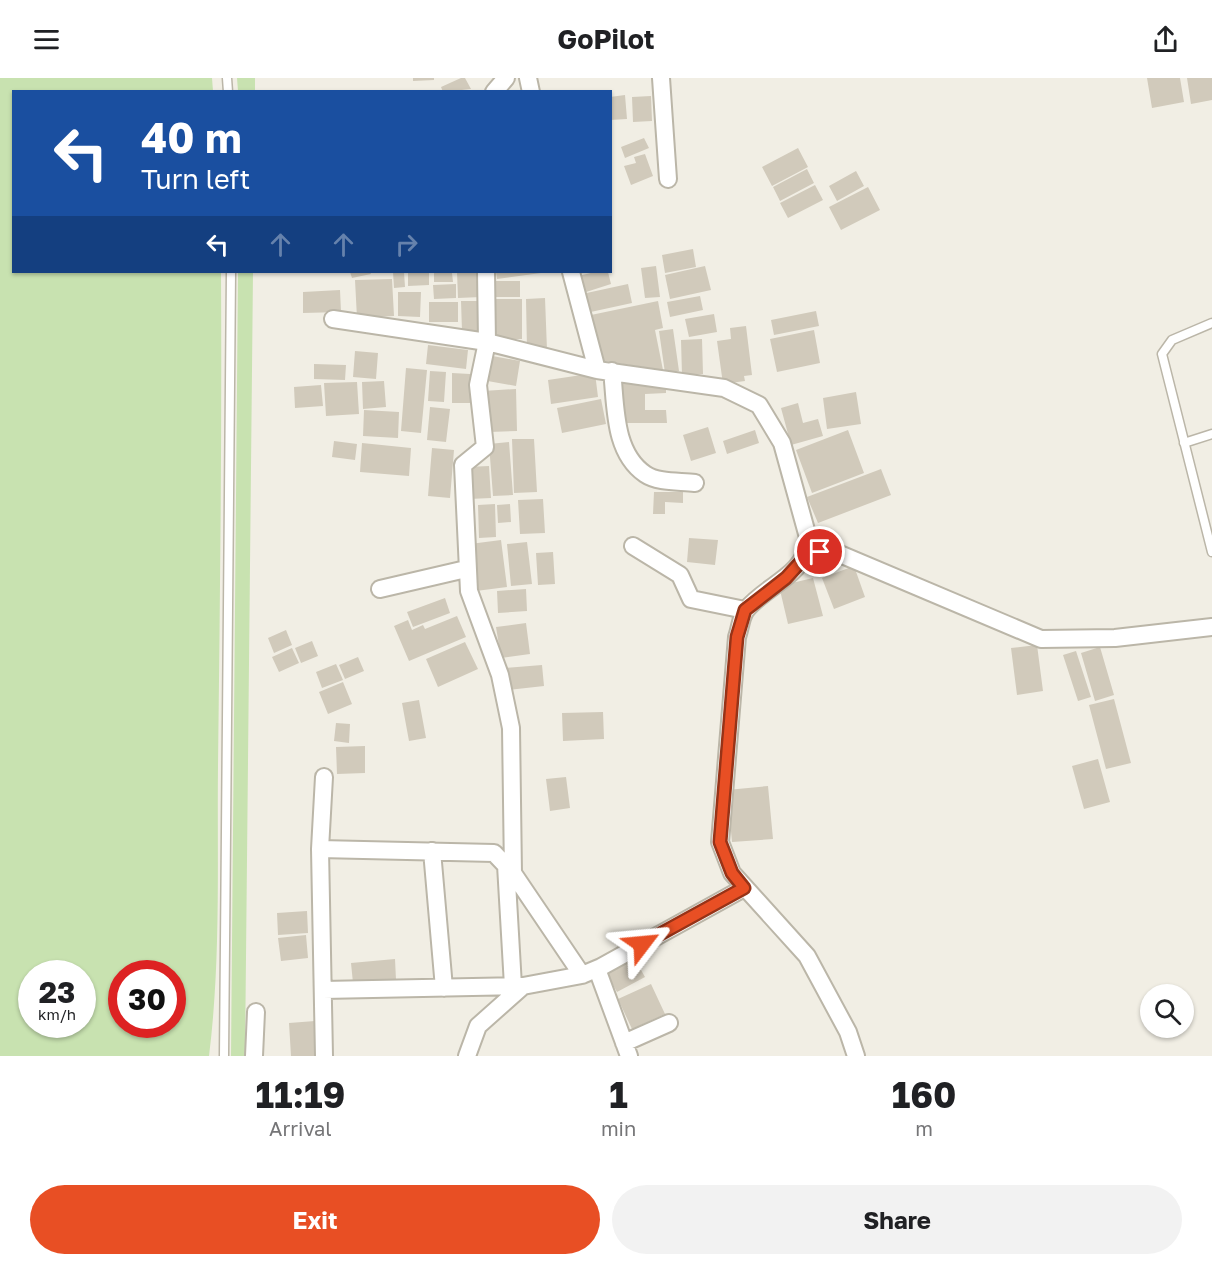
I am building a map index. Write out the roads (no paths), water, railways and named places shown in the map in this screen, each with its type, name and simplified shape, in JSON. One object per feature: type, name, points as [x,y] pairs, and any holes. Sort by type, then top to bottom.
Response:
[{"type":"street","points":[[496,90],[506,78]]},
{"type":"street","points":[[662,78],[668,179]]},
{"type":"street","points":[[467,1056],[478,1026],[518,986],[510,869],[509,717],[500,675],[469,591],[466,569],[463,465],[485,447],[478,385],[486,342],[486,273]]},
{"type":"street","points":[[571,273],[604,371],[619,433],[628,457],[645,474],[659,480],[695,483]]},
{"type":"street","points":[[333,319],[486,342],[604,371],[724,388],[759,405],[782,443],[808,548]]},
{"type":"street","points":[[633,546],[680,575],[691,599],[745,610]]},
{"type":"street","points":[[808,548],[833,550],[1041,639],[1115,638],[1212,627]]},
{"type":"street","points":[[808,548],[786,578],[745,610],[737,637],[720,842],[732,873],[807,956],[848,1032],[856,1056]]},
{"type":"street","points":[[380,588],[466,569]]},
{"type":"street","points":[[324,777],[320,849],[324,1056]]},
{"type":"street","points":[[320,849],[494,853],[510,869],[590,972],[626,1049],[669,1023]]},
{"type":"street","points":[[432,851],[444,988]]},
{"type":"street","points":[[323,990],[518,986],[590,972],[744,888]]},
{"type":"street","points":[[254,1056],[256,1012]]},
{"type":"lane","points":[[224,1056],[231,273]]},
{"type":"lane","points":[[1212,323],[1172,340],[1162,354],[1212,552]]},
{"type":"lane","points":[[1184,443],[1212,434]]}]
